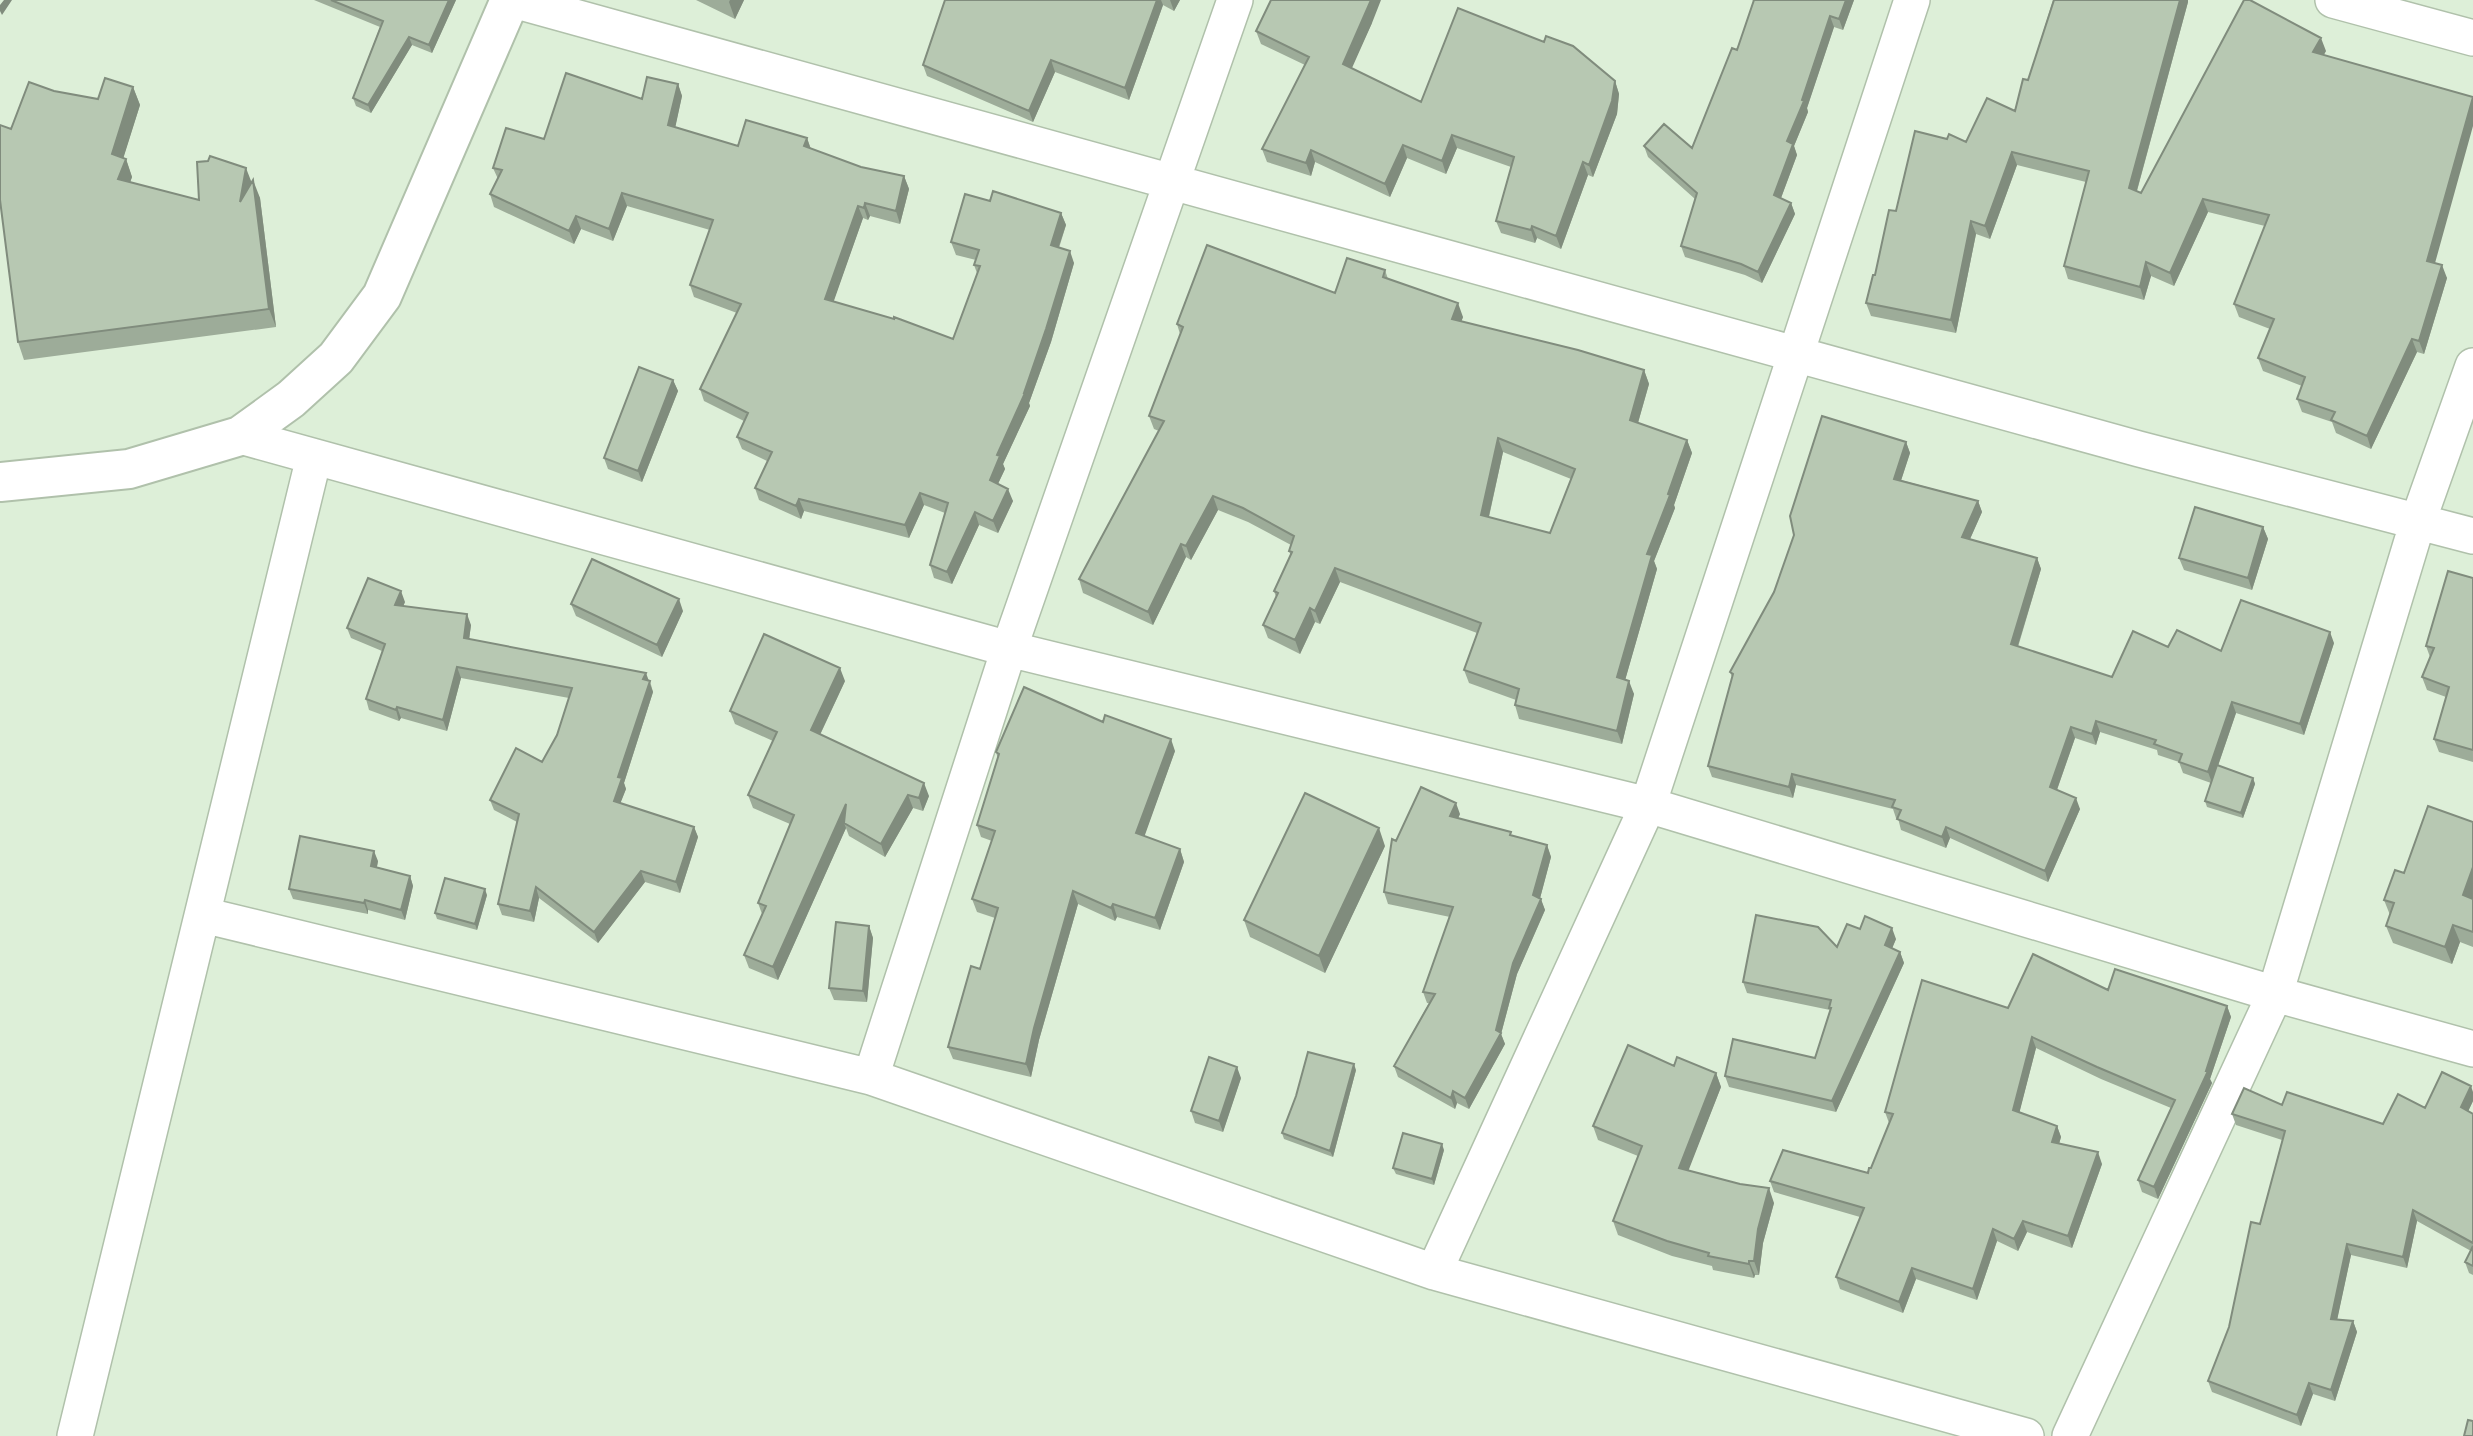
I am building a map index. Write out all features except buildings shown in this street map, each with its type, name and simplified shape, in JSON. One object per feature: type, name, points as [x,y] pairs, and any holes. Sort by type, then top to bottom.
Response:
[{"type":"street","points":[[0,482],[129,469],[240,436],[291,399],[336,358],[382,296],[511,0],[2139,449],[2473,536]]},
{"type":"street","points":[[871,1077],[1009,649],[1235,0]]},
{"type":"street","points":[[1434,1272],[1648,805],[1912,0]]},
{"type":"street","points":[[2333,0],[2473,38]]},
{"type":"street","points":[[2070,1436],[2275,994],[2418,521],[2473,366]]},
{"type":"street","points":[[240,436],[1009,649],[1648,805],[2275,994],[2473,1049]]},
{"type":"street","points":[[75,1436],[314,457]]},
{"type":"street","points":[[202,915],[871,1077],[1434,1272],[2026,1436]]}]
